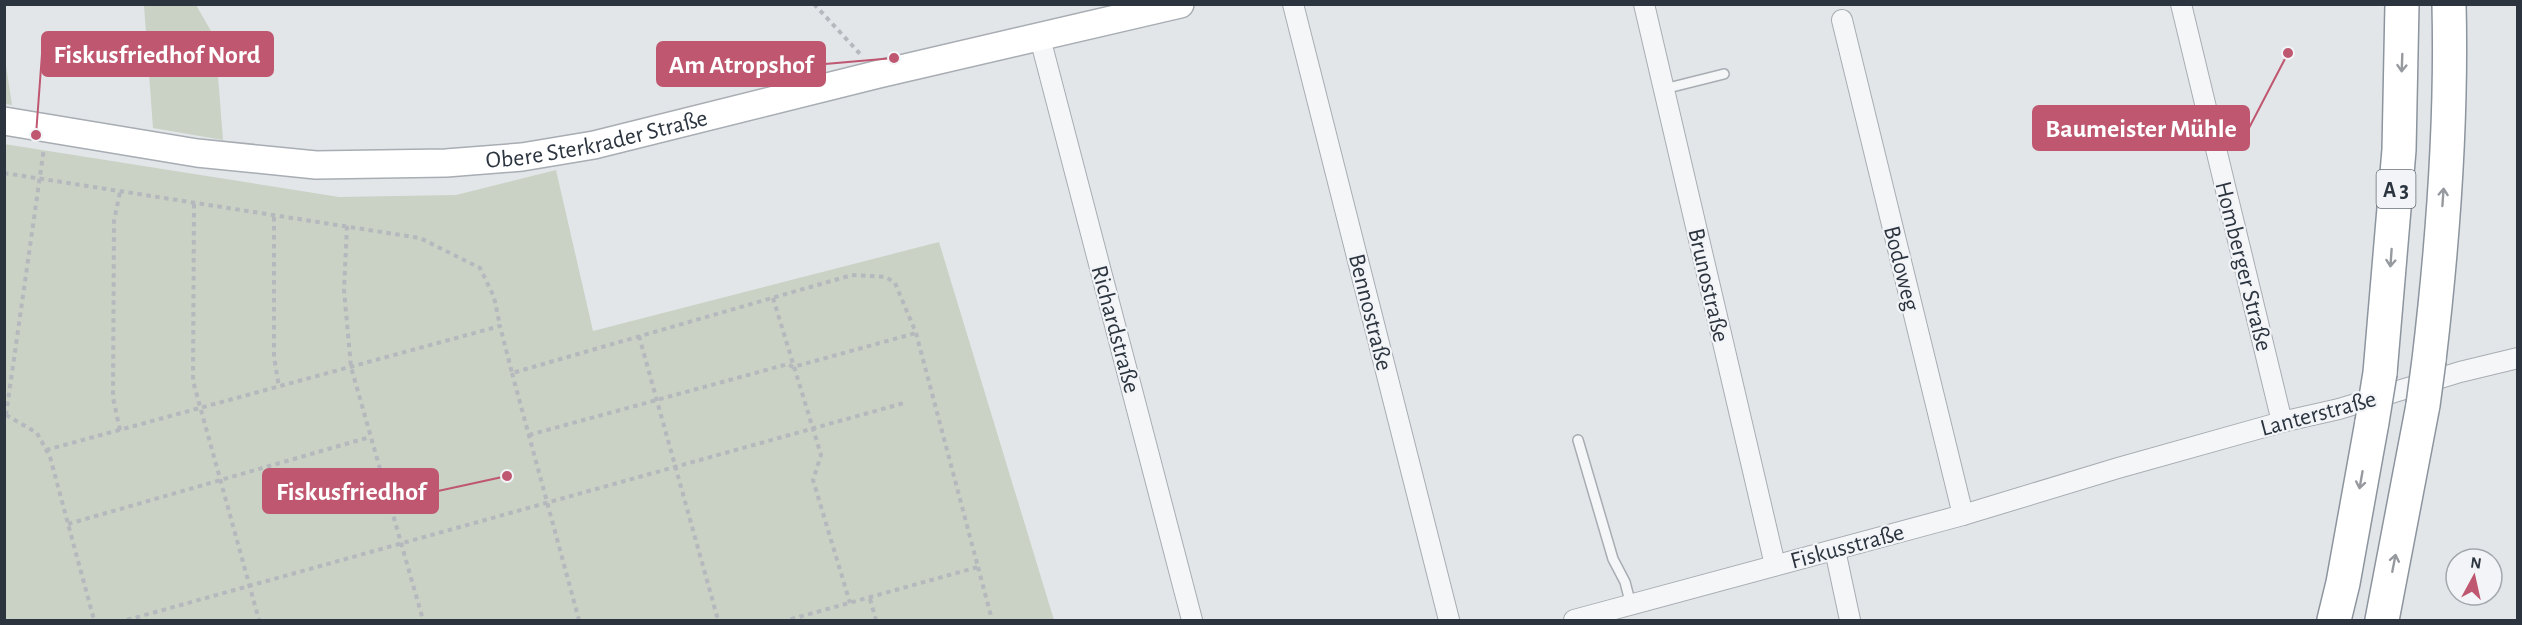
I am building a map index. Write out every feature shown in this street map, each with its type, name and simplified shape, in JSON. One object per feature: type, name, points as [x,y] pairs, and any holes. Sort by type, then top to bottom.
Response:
[{"type":"highway","name":"A 3","points":[[2334,621],[2380,373],[2399,150],[2402,4]]},
{"type":"highway","name":"A 3","points":[[2382,621],[2423,405],[2437,295],[2447,147],[2449,4]]},
{"type":"street","name":"Obere Sterkrader Straße","points":[[4,121],[197,153],[316,165],[446,164],[522,157],[594,145],[879,74],[1180,4]]},
{"type":"street","name":"Bennostraße","points":[[1293,4],[1449,621]]},
{"type":"street","name":"Brunostraße","points":[[1644,4],[1775,565]]},
{"type":"street","name":"Homberger Straße","points":[[2181,4],[2282,422]]},
{"type":"street","name":"Bodoweg","points":[[1842,20],[1963,515]]},
{"type":"street","name":"Richardstraße","points":[[1040,38],[1192,621]]},
{"type":"street","name":"Lanterstraße","points":[[2118,468],[2282,422],[2338,410],[2460,372],[2517,358]]},
{"type":"street","name":"Fiskusstraße","points":[[1575,621],[1963,515],[2118,468]]},
{"type":"street","points":[[1835,550],[1850,621]]},
{"type":"lane","points":[[1664,89],[1724,75]]},
{"type":"lane","points":[[1578,440],[1613,559],[1624,582],[1630,605]]},
{"type":"path","points":[[814,4],[879,74]]},
{"type":"path","points":[[46,128],[5,415],[38,433],[46,450],[69,524],[94,621]]},
{"type":"path","points":[[4,173],[420,238],[480,268],[494,297],[512,373],[579,621]]},
{"type":"path","points":[[120,192],[114,221],[113,386],[113,398],[120,430]]},
{"type":"path","points":[[194,204],[194,381],[199,408],[260,621]]},
{"type":"path","points":[[274,217],[274,357],[279,387]]},
{"type":"path","points":[[347,226],[344,290],[351,367],[423,621]]},
{"type":"path","points":[[512,373],[852,275],[886,277],[895,283],[916,333],[992,621]]},
{"type":"path","points":[[773,298],[821,455],[813,480],[850,603]]},
{"type":"path","points":[[46,450],[500,326]]},
{"type":"path","points":[[529,435],[788,364],[794,367],[916,333]]},
{"type":"path","points":[[639,336],[718,621]]},
{"type":"path","points":[[127,621],[904,403]]},
{"type":"path","points":[[69,524],[370,437]]},
{"type":"path","points":[[788,621],[978,567]]},
{"type":"path","points":[[870,599],[876,621]]},
{"type":"shaded area","points":[[144,5],[196,5],[215,38],[223,140],[153,128]]},
{"type":"shaded area","points":[[5,59],[12,105],[5,104]]},
{"type":"shaded area","points":[[4,144],[339,197],[456,195],[556,170],[593,331],[939,242],[1054,620],[5,620]]},
{"type":"place","name":"Baumeister Mühle","points":[[2288,53]]},
{"type":"place","name":"Am Atropshof","points":[[894,58]]},
{"type":"place","name":"Fiskusfriedhof Nord","points":[[36,135]]},
{"type":"place","name":"Fiskusfriedhof","points":[[507,476]]}]
